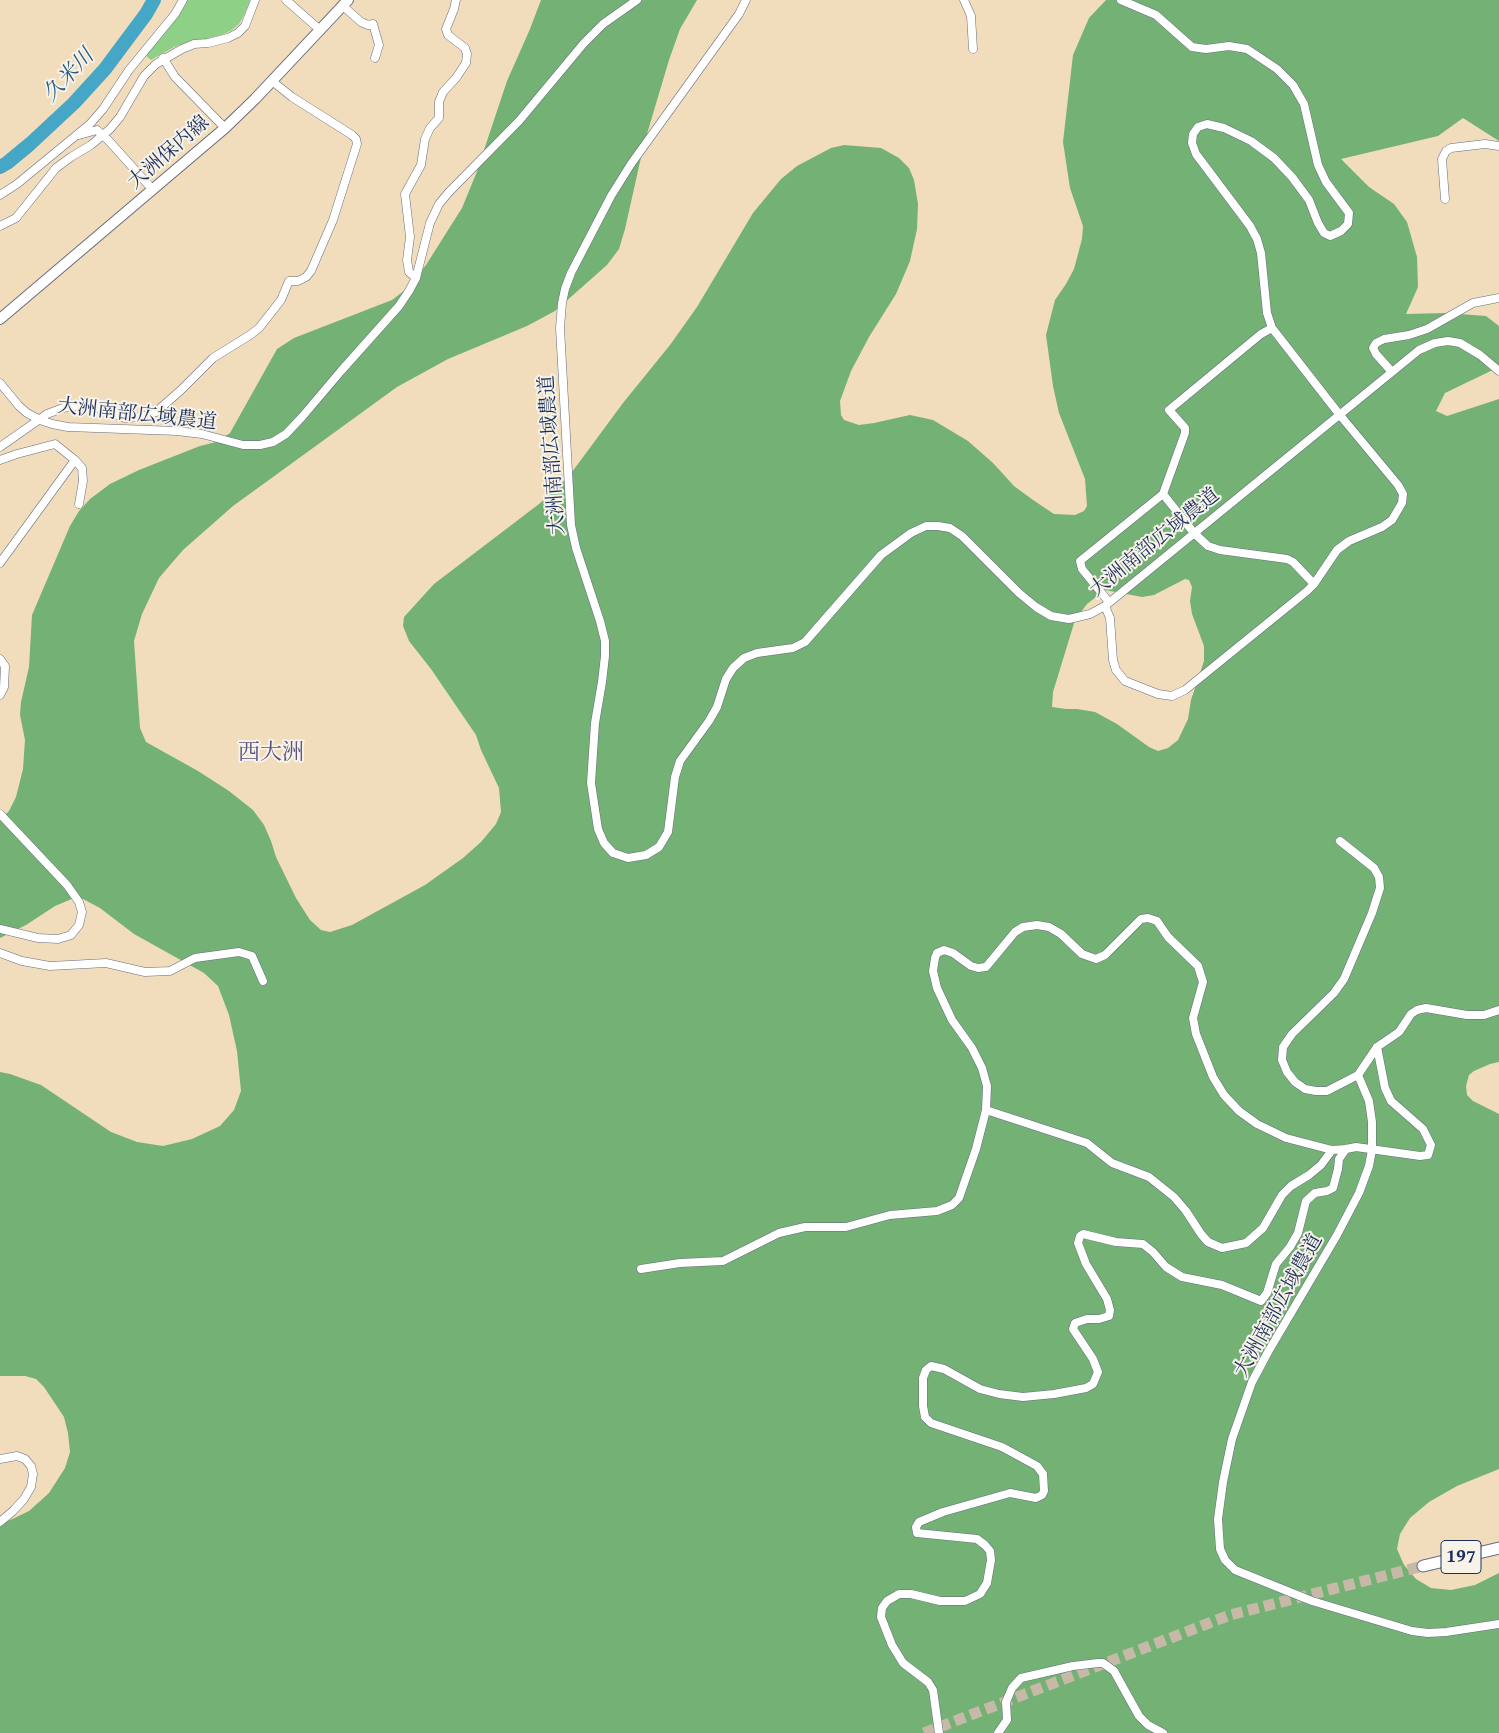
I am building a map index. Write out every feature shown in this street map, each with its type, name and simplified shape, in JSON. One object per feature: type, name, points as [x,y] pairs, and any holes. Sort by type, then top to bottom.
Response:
[{"type":"highway","name":"197","points":[[1423,1566],[1499,1548]]},
{"type":"main road","name":"大洲保内線","points":[[0,319],[224,128],[272,81],[345,3]]},
{"type":"street","points":[[0,195],[17,184],[90,124],[183,0]]},
{"type":"street","points":[[0,226],[16,218],[56,168],[104,136],[120,117],[144,76],[156,64],[163,58],[194,44],[228,38],[238,33],[245,26],[255,0]]},
{"type":"street","points":[[286,0],[320,30]]},
{"type":"street","points":[[416,278],[409,272],[407,260],[410,237],[405,194],[421,165],[425,138],[430,128],[439,118],[439,102],[443,92],[466,63],[467,54],[465,48],[448,36],[446,29],[456,0]]},
{"type":"street","name":"大洲南部広域農道","points":[[0,383],[19,406],[40,420],[52,424],[185,432],[202,434],[243,445],[260,445],[273,442],[286,434],[302,417],[340,371],[399,306],[416,278],[430,223],[439,204],[459,181],[519,121],[584,43],[603,24],[637,0]]},
{"type":"street","name":"大洲南部広域農道","points":[[746,0],[739,14],[621,180],[571,273],[562,303],[560,328],[571,525],[576,548],[605,641],[603,674],[595,723],[591,783],[598,830],[604,843],[613,853],[628,858],[646,856],[659,847],[668,832],[675,777],[680,761],[709,721],[717,706],[726,679],[733,668],[744,658],[757,653],[793,648],[805,642],[881,555],[911,533],[926,526],[950,528],[962,536],[1019,593],[1051,616],[1069,620],[1090,614],[1107,604],[1419,350],[1435,343],[1448,341],[1460,343],[1480,355],[1499,371]]},
{"type":"street","points":[[964,0],[971,16],[974,33],[973,49]]},
{"type":"street","points":[[1121,0],[1156,15],[1192,46],[1206,49],[1228,46],[1247,49],[1277,69],[1294,85],[1304,104],[1318,165],[1326,182],[1349,213],[1348,224],[1341,231],[1330,236],[1324,233],[1309,200],[1292,177],[1274,158],[1250,141],[1224,128],[1207,124],[1198,127],[1193,134],[1192,143],[1196,154],[1250,226],[1257,239],[1261,253],[1267,313],[1272,328],[1398,485],[1403,494],[1402,503],[1392,520],[1382,527],[1349,541],[1337,550],[1314,584],[1279,615],[1184,690],[1172,696],[1158,694],[1125,681],[1116,670],[1113,660],[1107,604],[1082,570],[1080,561],[1163,494],[1185,433],[1184,428],[1169,410],[1262,334],[1272,328]]},
{"type":"street","points":[[345,3],[361,22],[368,25],[373,24],[379,44],[375,58]]},
{"type":"street","points":[[163,58],[175,77],[224,128]]},
{"type":"street","points":[[0,446],[47,414],[63,408],[74,406],[96,407],[125,418],[156,412],[182,390],[213,358],[259,328],[281,300],[289,281],[298,281],[306,277],[311,271],[334,220],[356,139],[305,106],[272,81]]},
{"type":"street","points":[[70,139],[83,133],[97,130],[152,190]]},
{"type":"street","points":[[1445,199],[1442,159],[1446,151],[1451,148],[1485,144],[1499,146]]},
{"type":"street","points":[[1392,372],[1376,354],[1373,348],[1376,343],[1384,339],[1409,335],[1427,328],[1473,303],[1499,298]]},
{"type":"street","points":[[0,460],[56,444],[82,468],[83,481],[79,504]]},
{"type":"street","points":[[0,563],[75,460]]},
{"type":"street","points":[[1163,494],[1194,533],[1208,546],[1220,550],[1287,559],[1293,562],[1309,581],[1314,584]]},
{"type":"street","points":[[0,659],[5,666],[4,686],[0,695]]},
{"type":"street","points":[[0,814],[67,885],[79,902],[82,912],[78,924],[71,935],[58,939],[38,938],[0,929]]},
{"type":"street","points":[[1340,841],[1374,868],[1380,888],[1372,913],[1344,979],[1334,993],[1292,1034],[1283,1047],[1282,1060],[1286,1072],[1295,1082],[1305,1089],[1327,1091],[1358,1075],[1377,1047],[1399,1032],[1411,1014],[1417,1010],[1426,1008],[1467,1015],[1484,1015],[1499,1010]]},
{"type":"street","points":[[641,1269],[680,1263],[723,1261],[779,1233],[805,1227],[846,1227],[890,1215],[937,1211],[952,1205],[959,1198],[986,1110],[987,1086],[982,1068],[972,1048],[952,1020],[937,988],[934,971],[935,958],[937,954],[944,950],[953,953],[971,966],[978,968],[986,967],[1015,932],[1024,927],[1037,925],[1049,927],[1061,934],[1082,954],[1096,959],[1105,955],[1141,919],[1148,918],[1157,921],[1168,937],[1198,966],[1203,982],[1193,1018],[1195,1026],[1213,1077],[1224,1094],[1240,1111],[1257,1124],[1286,1138],[1332,1150],[1356,1147],[1420,1156],[1428,1155],[1431,1145],[1423,1129],[1391,1101],[1386,1088],[1377,1047]]},
{"type":"street","points":[[0,954],[22,961],[50,966],[106,963],[145,972],[170,971],[194,958],[239,952],[252,956],[263,981]]},
{"type":"street","name":"大洲南部広域農道","points":[[1358,1075],[1369,1101],[1372,1122],[1372,1150],[1369,1166],[1359,1192],[1338,1235],[1252,1382],[1232,1439],[1223,1482],[1218,1519],[1220,1549],[1225,1560],[1235,1570],[1312,1601],[1412,1632],[1446,1632],[1499,1624]]},
{"type":"street","points":[[986,1110],[1087,1143],[1112,1163],[1149,1177],[1174,1197],[1208,1242],[1222,1248],[1246,1243],[1263,1228],[1282,1195],[1291,1186],[1310,1176],[1321,1166],[1332,1150]]},
{"type":"street","points":[[939,1733],[933,1690],[928,1682],[904,1663],[892,1645],[881,1617],[882,1608],[887,1601],[899,1594],[911,1594],[940,1601],[966,1601],[980,1594],[987,1583],[991,1560],[990,1551],[977,1539],[916,1533],[916,1526],[919,1522],[943,1512],[1010,1492],[1036,1498],[1042,1496],[1044,1491],[1043,1474],[1037,1466],[1002,1447],[931,1423],[925,1416],[923,1406],[926,1370],[931,1366],[944,1369],[980,1389],[999,1394],[1023,1396],[1054,1394],[1086,1388],[1093,1384],[1098,1372],[1093,1359],[1073,1329],[1075,1323],[1109,1316],[1110,1310],[1106,1299],[1086,1264],[1078,1243],[1080,1236],[1083,1234],[1116,1242],[1143,1244],[1166,1267],[1182,1277],[1222,1285],[1261,1301],[1267,1293],[1276,1264],[1290,1247],[1298,1233],[1306,1201],[1315,1193],[1333,1188],[1340,1159],[1346,1149]]},
{"type":"street","points":[[0,1459],[17,1456],[25,1458],[31,1466],[33,1474],[31,1487],[24,1498],[13,1512],[0,1522]]},
{"type":"street","points":[[998,1733],[1007,1720],[1006,1702],[1012,1688],[1021,1678],[1073,1666],[1098,1663],[1114,1671],[1139,1716],[1148,1725],[1163,1733]]},
{"type":"green space","points":[[186,0],[250,0],[239,24],[232,30],[222,35],[176,46],[151,60],[144,54]]},
{"type":"green space","points":[[541,0],[697,0],[680,29],[669,60],[644,144],[619,249],[607,265],[555,311],[527,326],[448,359],[397,387],[233,506],[183,550],[159,578],[142,614],[134,641],[140,728],[146,742],[198,771],[229,791],[253,810],[264,825],[276,857],[296,898],[310,920],[321,930],[330,932],[352,925],[425,885],[463,858],[481,842],[496,824],[501,812],[499,788],[476,735],[431,669],[409,641],[403,626],[404,617],[434,584],[539,504],[572,472],[697,307],[753,213],[781,179],[797,166],[831,148],[844,145],[881,148],[899,158],[909,168],[914,180],[918,204],[917,229],[910,261],[896,294],[869,337],[851,371],[840,401],[841,415],[844,420],[859,425],[910,415],[933,420],[968,441],[993,463],[1014,486],[1033,500],[1054,514],[1075,515],[1084,511],[1087,506],[1085,479],[1059,413],[1046,335],[1055,300],[1074,269],[1082,239],[1083,226],[1070,188],[1063,142],[1073,55],[1089,18],[1106,0],[1499,0],[1499,141],[1463,118],[1438,136],[1341,159],[1369,187],[1394,204],[1407,222],[1417,257],[1418,287],[1406,314],[1446,313],[1486,316],[1499,326],[1499,367],[1445,393],[1436,411],[1447,416],[1499,399],[1499,1062],[1474,1071],[1469,1075],[1466,1086],[1467,1095],[1473,1101],[1499,1114],[1499,1469],[1457,1486],[1429,1502],[1410,1518],[1400,1534],[1397,1549],[1404,1565],[1416,1579],[1431,1588],[1451,1590],[1475,1585],[1499,1573],[1499,1733],[0,1733],[0,1525],[29,1511],[49,1493],[65,1468],[70,1452],[64,1417],[44,1387],[36,1379],[25,1376],[0,1376],[0,1072],[41,1085],[111,1132],[137,1142],[163,1146],[192,1139],[220,1126],[234,1110],[241,1091],[237,1051],[229,1015],[218,986],[204,973],[134,934],[100,908],[83,899],[74,898],[55,906],[26,925],[0,938],[0,820],[9,811],[16,797],[23,769],[25,740],[20,715],[29,667],[32,615],[70,526],[79,511],[90,499],[110,484],[139,470],[200,446],[216,442],[230,433],[277,349],[294,338],[392,300],[405,290],[426,265],[462,208],[476,174],[507,81]],"holes":[[[1185,579],[1189,580],[1192,587],[1190,601],[1192,614],[1204,646],[1204,661],[1191,700],[1188,719],[1178,740],[1168,748],[1158,751],[1095,712],[1052,707],[1053,692],[1075,620],[1087,604],[1105,590],[1142,597],[1154,595]]]},
{"type":"waterway","name":"久米川","points":[[0,167],[30,144],[74,103],[105,69],[146,14],[154,0]]},
{"type":"tunnel","points":[[924,1733],[1230,1615],[1423,1566]]},
{"type":"district","name":"西大洲","points":[[271,753]]}]
